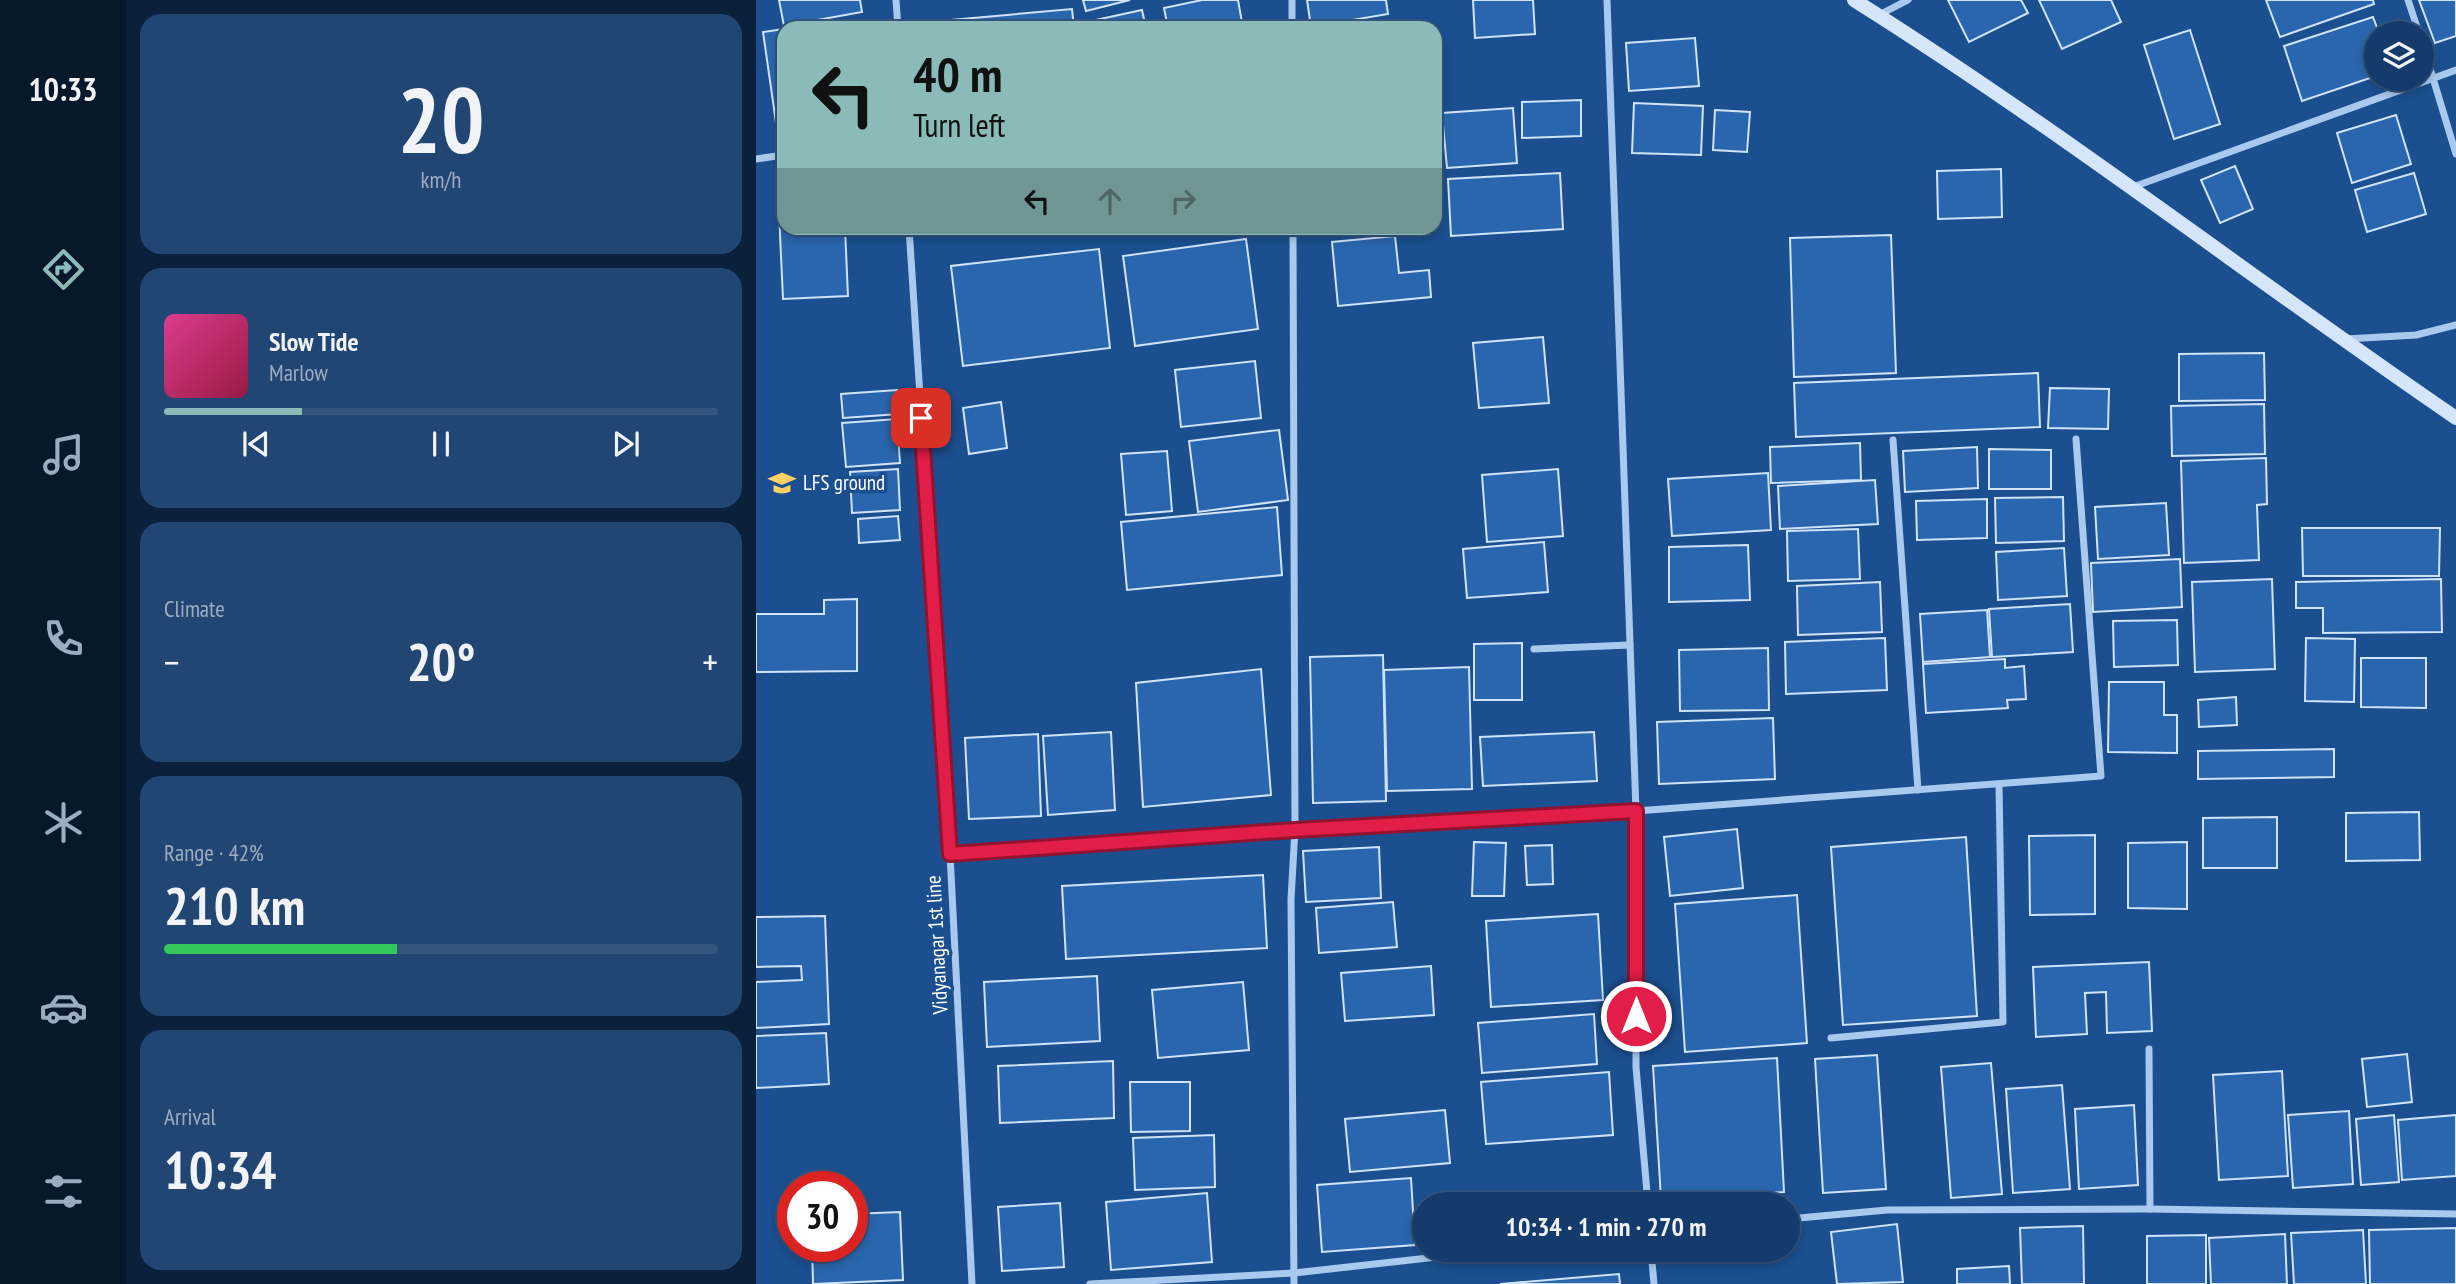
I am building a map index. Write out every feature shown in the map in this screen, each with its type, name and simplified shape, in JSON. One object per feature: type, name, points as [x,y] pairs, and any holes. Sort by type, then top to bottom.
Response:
[{"type":"street","points":[[897,0],[898,21]]},
{"type":"street","points":[[1292,0],[1292,21]]},
{"type":"street","points":[[1607,0],[1636,811],[1636,1067],[1647,1192]]},
{"type":"street","points":[[1854,0],[2133,187],[2342,340],[2456,418]]},
{"type":"street","points":[[1879,15],[1908,0]]},
{"type":"street","points":[[2409,0],[2415,21]]},
{"type":"street","points":[[2434,78],[2456,69]]},
{"type":"street","points":[[2434,81],[2456,154]]},
{"type":"street","points":[[2133,187],[2397,91]]},
{"type":"street","points":[[756,159],[777,156]]},
{"type":"street","name":"Vidyanagar 1st line","points":[[909,235],[950,854],[972,1284]]},
{"type":"street","points":[[1293,235],[1294,1284]]},
{"type":"street","points":[[2342,340],[2416,335],[2456,325]]},
{"type":"street","points":[[950,854],[1295,830],[1636,811],[2101,776],[2076,439]]},
{"type":"street","points":[[1893,440],[1918,790]]},
{"type":"street","points":[[1534,649],[1630,645]]},
{"type":"street","points":[[1831,1038],[2003,1022],[1999,784]]},
{"type":"street","points":[[2149,1048],[2150,1209]]},
{"type":"street","points":[[1800,1218],[1886,1210],[2150,1209],[2456,1214]]},
{"type":"street","points":[[1090,1284],[1294,1273],[1412,1260]]},
{"type":"street","points":[[1652,1262],[1654,1284]]},
{"type":"building","points":[[779,0],[860,0],[862,12],[812,21],[783,21]]},
{"type":"building","points":[[1083,0],[1130,0],[1086,11]]},
{"type":"building","points":[[1202,0],[1238,0],[1242,21],[1167,21],[1164,8]]},
{"type":"building","points":[[1307,0],[1386,0],[1388,14],[1347,21],[1310,21]]},
{"type":"building","points":[[1473,0],[1533,0],[1535,34],[1475,38]]},
{"type":"building","points":[[1948,0],[2021,0],[2028,13],[1969,42]]},
{"type":"building","points":[[2039,0],[2111,0],[2121,22],[2062,49]]},
{"type":"building","points":[[2266,0],[2373,0],[2374,4],[2280,37]]},
{"type":"building","points":[[2419,0],[2456,0],[2456,36],[2435,43],[2434,21],[2427,21]]},
{"type":"building","points":[[1072,9],[1073,21],[940,21]]},
{"type":"building","points":[[1142,10],[1144,21],[1091,21]]},
{"type":"building","points":[[2373,17],[2374,21],[2364,21],[2364,80],[2302,101],[2284,46]]},
{"type":"building","points":[[777,30],[777,130],[763,32]]},
{"type":"building","points":[[2190,30],[2220,124],[2174,139],[2144,45]]},
{"type":"building","points":[[1695,38],[1699,86],[1629,91],[1626,43]]},
{"type":"building","points":[[1581,100],[1581,136],[1522,138],[1522,102]]},
{"type":"building","points":[[1634,103],[1703,106],[1701,155],[1632,153]]},
{"type":"building","points":[[1513,108],[1517,163],[1447,168],[1442,113]]},
{"type":"building","points":[[1715,110],[1750,112],[1747,152],[1713,150]]},
{"type":"building","points":[[2396,115],[2411,164],[2352,183],[2337,133]]},
{"type":"building","points":[[2235,166],[2253,209],[2220,223],[2201,180]]},
{"type":"building","points":[[2001,169],[2002,217],[1938,219],[1937,171]]},
{"type":"building","points":[[1560,173],[1563,229],[1451,236],[1448,179]]},
{"type":"building","points":[[2414,173],[2426,214],[2367,232],[2355,190]]},
{"type":"building","points":[[780,235],[845,235],[848,296],[783,299]]},
{"type":"building","points":[[1891,235],[1896,373],[1794,377],[1790,238]]},
{"type":"building","points":[[1395,236],[1399,273],[1429,270],[1431,297],[1338,306],[1332,242]]},
{"type":"building","points":[[1246,239],[1258,329],[1135,346],[1123,256]]},
{"type":"building","points":[[1099,249],[1110,348],[963,366],[951,266]]},
{"type":"building","points":[[1543,337],[1549,403],[1479,408],[1473,343]]},
{"type":"building","points":[[2264,353],[2265,400],[2179,401],[2179,354]]},
{"type":"building","points":[[1255,361],[1261,418],[1181,427],[1175,370]]},
{"type":"building","points":[[2038,373],[2040,427],[1796,437],[1794,383]]},
{"type":"building","points":[[2050,388],[2109,389],[2108,429],[2048,428]]},
{"type":"building","points":[[897,390],[899,414],[843,418],[841,394]]},
{"type":"building","points":[[1001,402],[1007,448],[969,454],[963,408]]},
{"type":"building","points":[[2264,404],[2265,454],[2172,456],[2171,406]]},
{"type":"building","points":[[897,419],[900,463],[846,467],[842,423]]},
{"type":"building","points":[[1279,430],[1288,500],[1198,512],[1189,441]]},
{"type":"building","points":[[1860,443],[1861,480],[1771,483],[1770,447]]},
{"type":"building","points":[[1977,447],[1978,488],[1905,492],[1903,451]]},
{"type":"building","points":[[1989,449],[2051,450],[2051,489],[1989,489]]},
{"type":"building","points":[[1167,451],[1172,511],[1126,515],[1121,454]]},
{"type":"building","points":[[2266,458],[2267,504],[2257,505],[2259,560],[2184,563],[2181,461]]},
{"type":"building","points":[[898,469],[900,510],[852,513],[850,472]]},
{"type":"building","points":[[1558,469],[1563,536],[1487,542],[1482,475]]},
{"type":"building","points":[[1768,473],[1771,530],[1672,536],[1668,479]]},
{"type":"building","points":[[1875,480],[1878,524],[1780,529],[1778,486]]},
{"type":"building","points":[[2063,497],[2064,541],[1996,543],[1995,498]]},
{"type":"building","points":[[1987,499],[1987,538],[1917,540],[1916,501]]},
{"type":"building","points":[[2166,503],[2169,555],[2098,559],[2095,507]]},
{"type":"building","points":[[1277,507],[1282,575],[1127,590],[1121,522]]},
{"type":"building","points":[[898,516],[900,540],[859,543],[858,519]]},
{"type":"building","points":[[2302,528],[2440,528],[2439,576],[2303,576]]},
{"type":"building","points":[[1858,529],[1860,579],[1788,581],[1787,531]]},
{"type":"building","points":[[1544,542],[1548,592],[1467,598],[1463,549]]},
{"type":"building","points":[[1748,545],[1750,600],[1669,602],[1669,547]]},
{"type":"building","points":[[2064,548],[2067,596],[1998,600],[1996,552]]},
{"type":"building","points":[[2180,559],[2182,607],[2093,612],[2091,563]]},
{"type":"building","points":[[2272,579],[2275,669],[2195,672],[2192,582]]},
{"type":"building","points":[[2441,579],[2442,632],[2323,633],[2323,608],[2296,608],[2296,582]]},
{"type":"building","points":[[1880,582],[1882,632],[1798,635],[1797,586]]},
{"type":"building","points":[[857,599],[857,671],[756,672],[756,614],[824,614],[824,600]]},
{"type":"building","points":[[2070,604],[2073,652],[1992,657],[1989,609]]},
{"type":"building","points":[[1987,610],[1990,657],[1923,662],[1920,614]]},
{"type":"building","points":[[2177,620],[2178,665],[2114,667],[2113,621]]},
{"type":"building","points":[[1885,638],[1887,690],[1786,694],[1785,642]]},
{"type":"building","points":[[2306,638],[2355,639],[2354,702],[2305,701]]},
{"type":"building","points":[[1522,643],[1522,700],[1474,700],[1474,644]]},
{"type":"building","points":[[1768,648],[1769,710],[1680,711],[1679,650]]},
{"type":"building","points":[[1383,655],[1386,801],[1313,803],[1310,657]]},
{"type":"building","points":[[2361,658],[2426,658],[2426,708],[2361,707]]},
{"type":"building","points":[[2005,659],[2005,668],[2024,666],[2026,699],[2007,700],[2008,708],[1926,713],[1923,664]]},
{"type":"building","points":[[1469,667],[1472,789],[1387,791],[1384,670]]},
{"type":"building","points":[[1261,669],[1271,795],[1143,807],[1136,683]]},
{"type":"building","points":[[2109,682],[2164,682],[2164,715],[2177,715],[2177,753],[2108,752]]},
{"type":"building","points":[[2236,697],[2237,725],[2199,727],[2198,700]]},
{"type":"building","points":[[1773,718],[1775,779],[1659,784],[1657,722]]},
{"type":"building","points":[[1111,732],[1115,810],[1048,815],[1043,736]]},
{"type":"building","points":[[1594,732],[1597,781],[1483,786],[1480,737]]},
{"type":"building","points":[[1038,734],[1041,816],[969,819],[965,738]]},
{"type":"building","points":[[2334,749],[2334,777],[2198,779],[2198,751]]},
{"type":"building","points":[[2419,812],[2420,860],[2346,861],[2346,813]]},
{"type":"building","points":[[2277,817],[2277,868],[2203,868],[2203,818]]},
{"type":"building","points":[[1737,829],[1743,888],[1670,896],[1664,837]]},
{"type":"building","points":[[2095,835],[2095,914],[2030,915],[2029,836]]},
{"type":"building","points":[[1966,837],[1977,1016],[1843,1025],[1831,847]]},
{"type":"building","points":[[1474,842],[1506,843],[1504,896],[1472,896]]},
{"type":"building","points":[[2187,842],[2187,909],[2128,908],[2128,843]]},
{"type":"building","points":[[1552,845],[1553,884],[1527,885],[1525,846]]},
{"type":"building","points":[[1379,847],[1381,898],[1306,902],[1303,851]]},
{"type":"building","points":[[1263,875],[1267,948],[1066,959],[1062,886]]},
{"type":"building","points":[[1797,895],[1807,1043],[1685,1052],[1675,904]]},
{"type":"building","points":[[1393,902],[1397,947],[1319,953],[1316,908]]},
{"type":"building","points":[[1598,914],[1603,1000],[1491,1007],[1486,921]]},
{"type":"building","points":[[825,916],[829,1024],[756,1028],[756,982],[802,980],[801,966],[756,967],[756,917]]},
{"type":"building","points":[[2149,962],[2152,1031],[2107,1033],[2106,992],[2085,993],[2087,1034],[2036,1037],[2033,967]]},
{"type":"building","points":[[1431,966],[1434,1015],[1345,1021],[1341,973]]},
{"type":"building","points":[[1097,976],[1100,1041],[987,1047],[984,982]]},
{"type":"building","points":[[1243,982],[1249,1050],[1158,1058],[1152,990]]},
{"type":"building","points":[[1594,1014],[1597,1064],[1482,1073],[1478,1023]]},
{"type":"building","points":[[826,1033],[829,1084],[756,1088],[756,1036]]},
{"type":"building","points":[[2407,1054],[2412,1102],[2367,1107],[2362,1059]]},
{"type":"building","points":[[1877,1055],[1886,1189],[1823,1193],[1815,1059]]},
{"type":"building","points":[[1777,1058],[1784,1192],[1661,1192],[1653,1066]]},
{"type":"building","points":[[1113,1061],[1114,1118],[1000,1123],[998,1066]]},
{"type":"building","points":[[1991,1063],[2002,1194],[1951,1198],[1941,1067]]},
{"type":"building","points":[[2282,1071],[2288,1176],[2219,1180],[2213,1075]]},
{"type":"building","points":[[1609,1072],[1613,1135],[1486,1144],[1481,1082]]},
{"type":"building","points":[[1130,1082],[1190,1082],[1190,1131],[1131,1132]]},
{"type":"building","points":[[2062,1085],[2070,1189],[2013,1193],[2006,1089]]},
{"type":"building","points":[[2134,1105],[2138,1185],[2079,1189],[2075,1109]]},
{"type":"building","points":[[1445,1110],[1450,1163],[1350,1172],[1345,1119]]},
{"type":"building","points":[[2349,1111],[2353,1184],[2293,1188],[2288,1115]]},
{"type":"building","points":[[2394,1115],[2399,1182],[2361,1185],[2356,1119]]},
{"type":"building","points":[[2456,1115],[2456,1176],[2402,1180],[2398,1120]]},
{"type":"building","points":[[1214,1135],[1215,1187],[1135,1190],[1133,1138]]},
{"type":"building","points":[[1411,1178],[1412,1245],[1322,1252],[1317,1185]]},
{"type":"building","points":[[1207,1193],[1212,1262],[1111,1270],[1106,1202]]},
{"type":"building","points":[[1060,1203],[1064,1267],[1002,1271],[998,1207]]},
{"type":"building","points":[[900,1212],[903,1280],[813,1284],[812,1262],[868,1262],[868,1213]]},
{"type":"building","points":[[1897,1224],[1903,1282],[1837,1284],[1831,1232]]},
{"type":"building","points":[[2083,1226],[2084,1284],[2022,1284],[2020,1228]]},
{"type":"building","points":[[2456,1228],[2456,1284],[2370,1284],[2369,1230]]},
{"type":"building","points":[[2363,1230],[2366,1284],[2294,1284],[2291,1233]]},
{"type":"building","points":[[2285,1234],[2287,1284],[2211,1284],[2209,1238]]},
{"type":"building","points":[[2206,1235],[2206,1284],[2147,1284],[2147,1236]]},
{"type":"building","points":[[2009,1266],[2010,1284],[1957,1284],[1957,1269]]},
{"type":"building","points":[[1619,1274],[1620,1284],[1500,1284]]},
{"type":"place","name":"LFS ground","points":[[782,483]]},
{"type":"route","points":[[921,418],[950,854],[1295,830],[1636,811],[1636,1016]]}]
